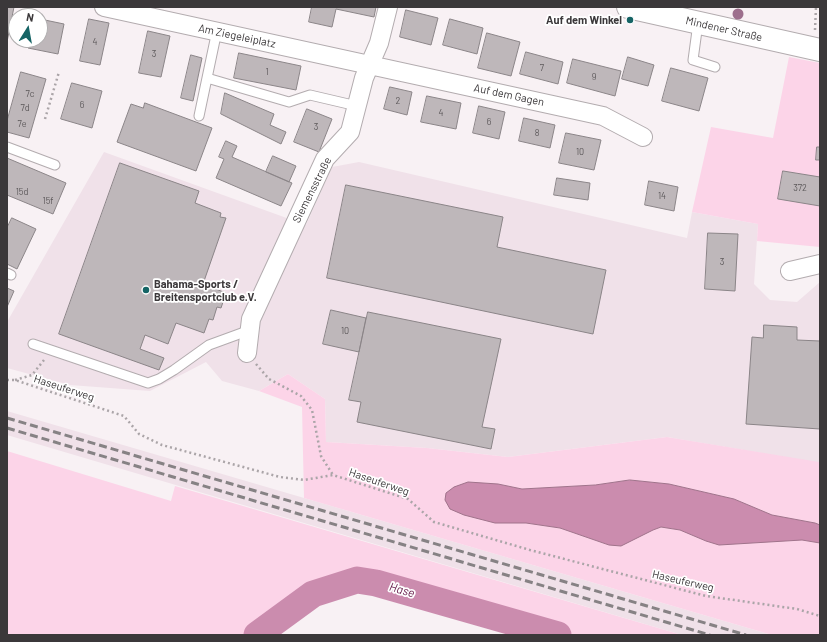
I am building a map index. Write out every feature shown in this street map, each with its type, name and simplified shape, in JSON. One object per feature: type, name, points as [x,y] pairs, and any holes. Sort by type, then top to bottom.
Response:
[{"type":"main road","name":"Mindener Straße","points":[[628,7],[817,49]]},
{"type":"street","name":"Am Ziegeleiplatz","points":[[104,7],[370,65]]},
{"type":"street","name":"Siemensstraße","points":[[247,353],[251,319],[325,160],[350,132],[364,78],[379,43],[388,7]]},
{"type":"street","name":"Auf dem Gagen","points":[[370,65],[603,116],[643,137]]},
{"type":"street","points":[[790,271],[820,264]]},
{"type":"lane","points":[[698,23],[693,60],[715,67]]},
{"type":"lane","points":[[199,116],[215,40]]},
{"type":"lane","points":[[207,78],[289,102],[310,95],[357,106]]},
{"type":"lane","points":[[7,147],[55,165]]},
{"type":"lane","points":[[33,344],[148,382],[159,379],[209,346],[250,330]]},
{"type":"path","points":[[816,7],[817,49]]},
{"type":"path","points":[[45,118],[59,72]]},
{"type":"path","points":[[15,380],[32,375],[52,350]]},
{"type":"path","points":[[247,353],[269,379],[301,396],[312,410],[321,456],[333,474]]},
{"type":"path","name":"Haseuferweg","points":[[7,380],[15,380],[124,416],[139,434],[162,444],[280,477],[304,480],[333,474],[408,499],[434,522],[530,550],[706,596],[797,610],[820,616]]},
{"type":"shaded area","points":[[789,57],[820,63],[820,247],[757,241],[758,224],[692,212],[711,127],[773,138]]},
{"type":"shaded area","points":[[104,152],[306,225],[332,167],[359,162],[687,238],[692,212],[758,224],[754,284],[770,300],[797,302],[820,282],[820,463],[667,437],[508,457],[427,448],[326,442],[325,399],[288,374],[259,391],[222,381],[206,362],[150,391],[70,385],[7,368],[7,322]]},
{"type":"shaded area","points":[[288,374],[325,399],[326,442],[427,448],[508,457],[667,437],[819,462],[820,525],[772,515],[734,499],[670,484],[630,480],[595,485],[522,489],[498,484],[495,523],[526,523],[560,528],[609,545],[661,527],[680,530],[706,541],[802,540],[820,543],[820,635],[772,635],[304,498],[302,407],[259,391]]},
{"type":"shaded area","points":[[7,411],[772,635],[682,635],[7,435]]},
{"type":"shaded area","points":[[7,451],[171,501],[175,486],[682,635],[558,635],[376,583],[357,580],[313,594],[257,635],[7,635]]},
{"type":"shaded area","points":[[630,480],[669,484],[734,499],[772,515],[815,523],[820,525],[820,543],[802,540],[719,545],[680,530],[661,527],[621,546],[609,545],[560,528],[526,523],[495,523],[464,515],[450,509],[445,500],[446,493],[454,487],[468,482],[498,484],[522,489],[595,485]]},
{"type":"building","points":[[7,7],[14,7],[8,8],[7,42]]},
{"type":"building","points":[[312,7],[376,7],[374,17],[336,9],[332,27],[309,22]]},
{"type":"building","points":[[406,10],[438,18],[431,45],[400,37]]},
{"type":"building","points":[[89,19],[109,23],[100,65],[80,61]]},
{"type":"building","points":[[450,19],[483,28],[477,54],[443,45]]},
{"type":"building","points":[[48,21],[64,24],[58,54],[28,48],[48,48]]},
{"type":"building","points":[[148,31],[170,36],[161,77],[139,73]]},
{"type":"building","points":[[487,33],[520,42],[511,76],[478,68]]},
{"type":"building","points":[[526,52],[563,62],[558,84],[520,74]]},
{"type":"building","points":[[239,53],[301,66],[296,90],[234,78]]},
{"type":"building","points":[[191,55],[202,58],[193,101],[181,98]]},
{"type":"building","points":[[628,57],[654,65],[648,86],[622,79]]},
{"type":"building","points":[[573,59],[621,71],[615,96],[567,83]]},
{"type":"building","points":[[671,68],[708,78],[699,111],[662,101]]},
{"type":"building","points":[[21,72],[46,79],[29,138],[7,132],[7,121]]},
{"type":"building","points":[[72,83],[102,91],[92,128],[61,119]]},
{"type":"building","points":[[390,87],[412,92],[407,115],[384,109]]},
{"type":"building","points":[[225,93],[274,114],[270,125],[286,132],[281,144],[221,114]]},
{"type":"building","points":[[427,96],[461,103],[456,129],[421,122]]},
{"type":"building","points":[[145,103],[212,128],[196,171],[117,142],[131,104],[143,108]]},
{"type":"building","points":[[479,106],[505,112],[499,139],[473,133]]},
{"type":"building","points":[[307,109],[332,119],[319,152],[294,142]]},
{"type":"building","points":[[524,118],[555,125],[550,148],[519,141]]},
{"type":"building","points":[[566,133],[601,140],[594,170],[559,163]]},
{"type":"building","points":[[226,141],[237,146],[232,157],[292,183],[281,206],[216,178],[224,159],[219,157]]},
{"type":"building","points":[[817,147],[820,147],[820,160],[816,160]]},
{"type":"building","points":[[273,156],[296,166],[289,182],[266,172]]},
{"type":"building","points":[[7,158],[66,183],[53,214],[7,195]]},
{"type":"building","points":[[120,163],[199,191],[195,203],[221,213],[220,217],[226,218],[203,284],[226,293],[221,308],[217,307],[213,320],[209,319],[204,333],[176,323],[168,344],[145,335],[140,349],[164,358],[159,370],[59,334]]},
{"type":"building","points":[[783,171],[820,177],[820,206],[778,199]]},
{"type":"building","points":[[557,178],[590,183],[588,200],[554,195]]},
{"type":"building","points":[[649,181],[678,187],[674,211],[645,205]]},
{"type":"building","points":[[346,185],[503,217],[497,247],[606,270],[593,334],[327,278]]},
{"type":"building","points":[[12,218],[36,229],[17,269],[7,264],[7,228]]},
{"type":"building","points":[[708,233],[738,234],[735,291],[705,289]]},
{"type":"building","points":[[7,288],[14,291],[7,307]]},
{"type":"building","points":[[331,310],[366,318],[359,352],[323,344]]},
{"type":"building","points":[[368,312],[501,339],[482,427],[495,429],[491,449],[357,422],[361,402],[349,400]]},
{"type":"building","points":[[764,325],[797,327],[797,340],[820,341],[820,429],[746,424],[752,337],[763,338]]},
{"type":"waterway","name":"Hase","points":[[257,635],[313,594],[357,580],[376,583],[558,635]]},
{"type":"railway","points":[[7,418],[746,635]]},
{"type":"railway","points":[[7,428],[710,635]]},
{"type":"place","name":"Auf dem Winkel","points":[[630,20]]},
{"type":"place","name":"Bahama-Sports / Breitensportclub e.V.","points":[[146,290]]}]
